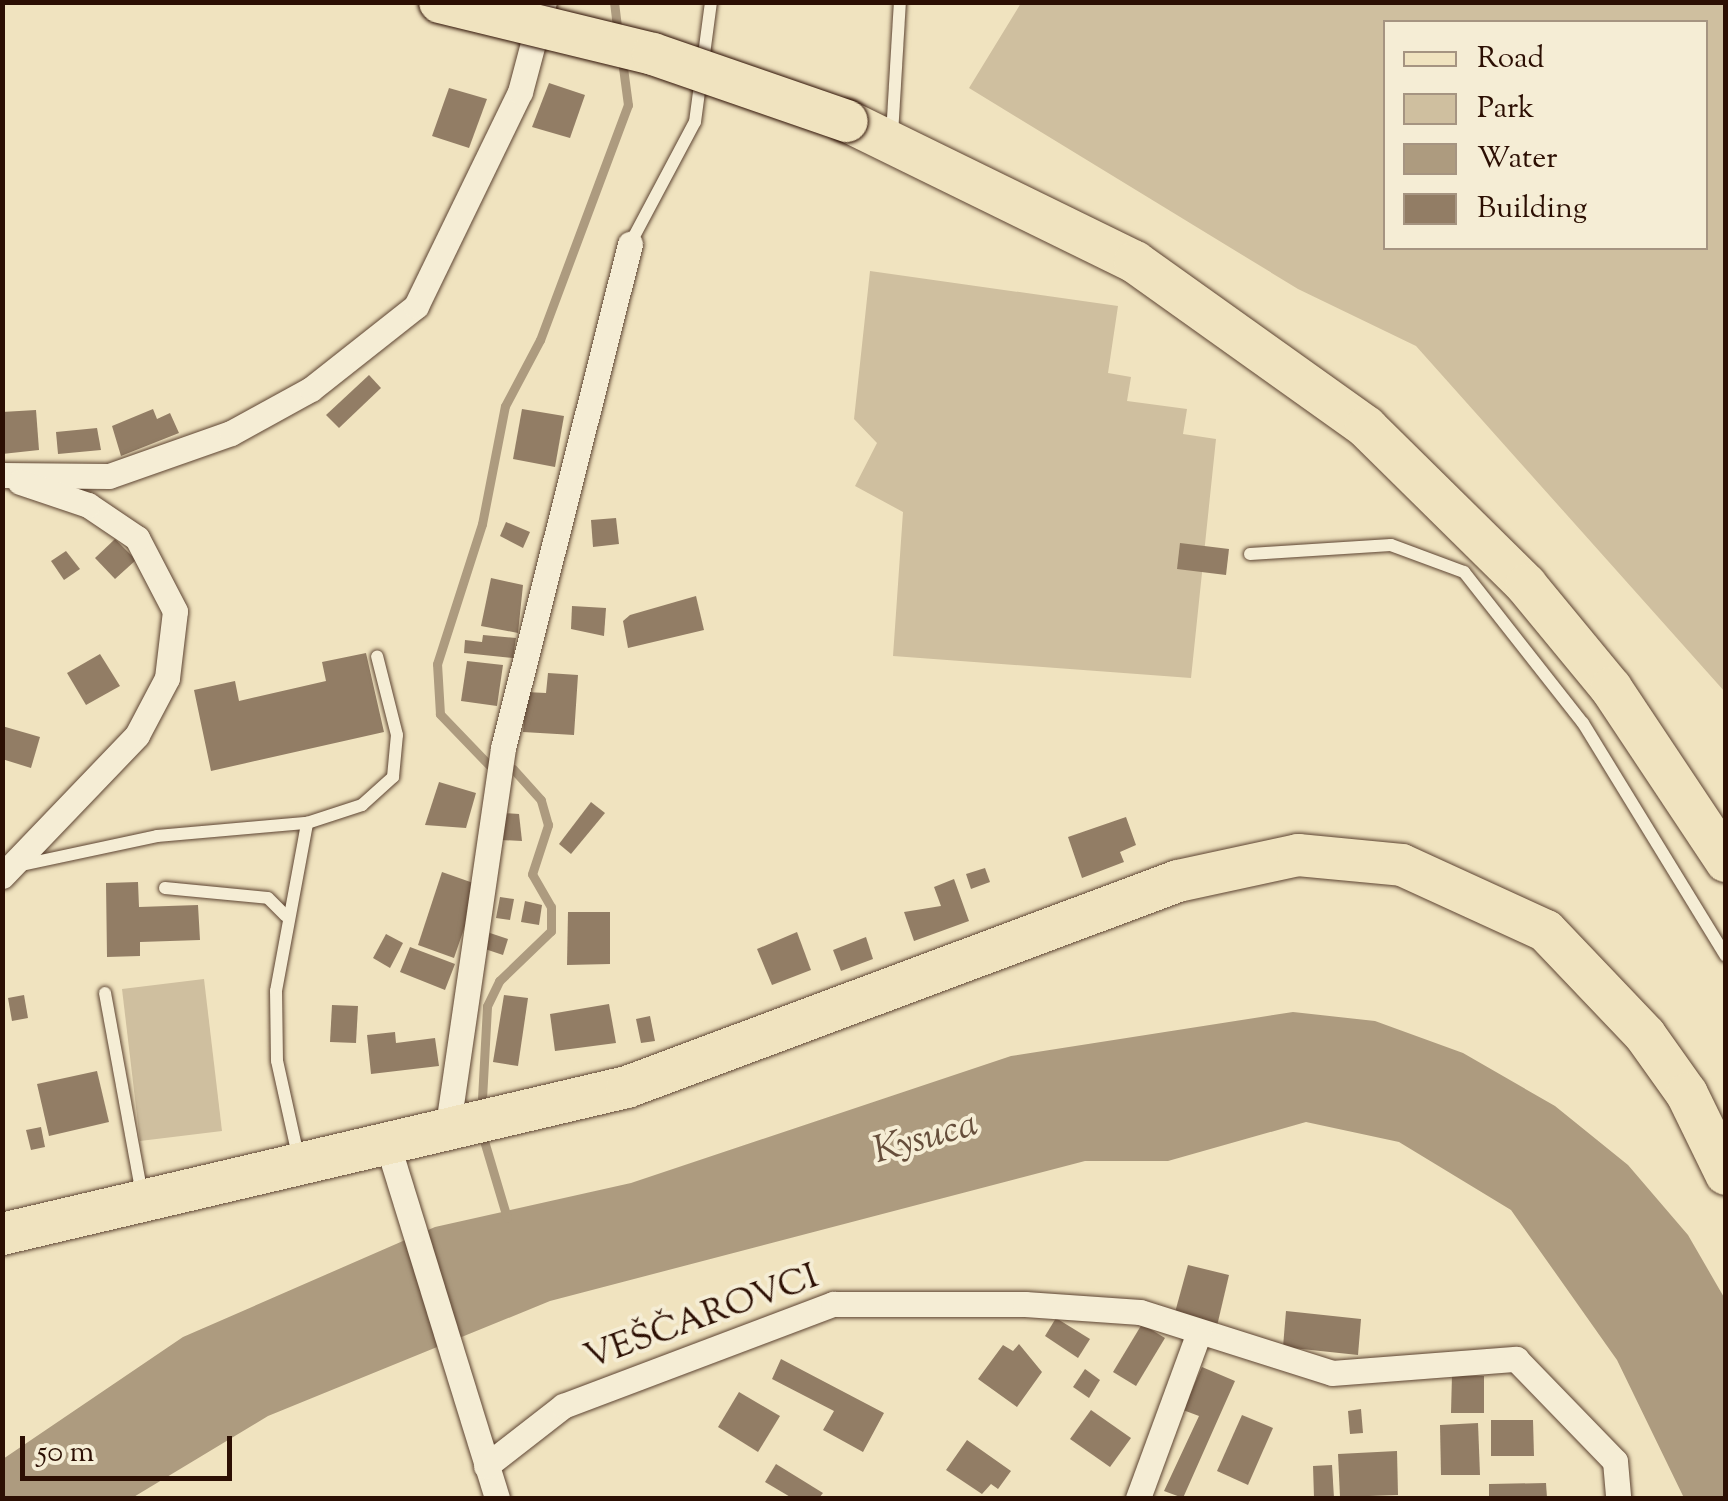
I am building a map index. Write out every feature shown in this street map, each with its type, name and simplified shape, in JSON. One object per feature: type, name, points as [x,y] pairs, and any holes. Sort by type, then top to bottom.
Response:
[{"type":"main road","points":[[440,2],[652,54],[847,120],[1056,220],[1215,314],[1308,380],[1435,490],[1611,688],[1726,861]]},
{"type":"main road","points":[[2,1234],[390,1149],[627,1087],[1178,882],[1298,855],[1402,865],[1546,931],[1645,1035],[1686,1094],[1726,1174]]},
{"type":"street","points":[[2,476],[109,476],[231,433],[310,389],[416,306],[520,92],[544,2]]},
{"type":"street","points":[[447,1132],[503,748],[630,244]]},
{"type":"street","points":[[2,476],[88,505],[138,538],[175,611],[167,678],[138,736],[6,872]]},
{"type":"street","points":[[390,1149],[497,1498]]},
{"type":"street","name":"VEŠČAROVCI","points":[[486,1466],[563,1406],[833,1304],[1120,1311],[1332,1373],[1516,1359],[1615,1461],[1618,1498]]},
{"type":"street","points":[[1138,1498],[1198,1332]]},
{"type":"lane","points":[[630,244],[695,122],[711,2]]},
{"type":"lane","points":[[892,139],[900,2]]},
{"type":"lane","points":[[1250,554],[1391,545],[1464,572],[1583,723],[1726,956]]},
{"type":"lane","points":[[6,872],[156,836],[307,823],[362,805],[394,777],[397,736],[377,656]]},
{"type":"lane","points":[[300,1166],[278,1061],[286,916],[307,823]]},
{"type":"lane","points":[[165,888],[268,898],[286,916]]},
{"type":"lane","points":[[104,993],[143,1202]]},
{"type":"green space","points":[[1021,3],[1725,3],[1725,692],[1416,346],[1298,289],[969,88]]},
{"type":"green space","points":[[870,271],[1118,306],[1108,373],[1131,377],[1127,401],[1187,409],[1183,434],[1216,439],[1191,678],[893,656],[903,512],[855,486],[877,443],[854,419]]},
{"type":"green space","points":[[204,979],[222,1131],[140,1141],[122,989]]},
{"type":"water","name":"Kysuca","points":[[1293,1012],[1375,1021],[1463,1053],[1555,1106],[1628,1165],[1688,1235],[1725,1299],[1725,1498],[1684,1498],[1617,1360],[1511,1210],[1399,1142],[1306,1122],[1168,1161],[1085,1161],[550,1301],[268,1416],[132,1498],[3,1498],[3,1459],[183,1337],[435,1227],[631,1183],[1011,1056]]},
{"type":"building","points":[[549,83],[585,95],[570,138],[532,127]]},
{"type":"building","points":[[449,88],[487,99],[469,148],[432,136]]},
{"type":"building","points":[[369,375],[381,388],[339,428],[326,415]]},
{"type":"building","points":[[153,409],[157,419],[170,413],[179,433],[121,456],[112,426]]},
{"type":"building","points":[[522,409],[564,416],[555,467],[513,459]]},
{"type":"building","points":[[36,410],[39,450],[2,454],[2,412]]},
{"type":"building","points":[[97,428],[101,450],[58,454],[56,432]]},
{"type":"building","points":[[616,518],[619,544],[593,547],[591,520]]},
{"type":"building","points":[[506,522],[530,532],[523,548],[500,536]]},
{"type":"building","points":[[115,539],[136,560],[115,579],[95,558]]},
{"type":"building","points":[[1180,543],[1229,549],[1226,575],[1177,569]]},
{"type":"building","points":[[66,551],[80,569],[64,580],[51,561]]},
{"type":"building","points":[[491,578],[523,585],[518,633],[481,626]]},
{"type":"building","points":[[696,596],[704,630],[628,648],[623,621],[630,615]]},
{"type":"building","points":[[572,606],[606,608],[604,636],[571,629]]},
{"type":"building","points":[[483,635],[516,638],[513,658],[464,653],[465,640],[482,642]]},
{"type":"building","points":[[366,653],[384,732],[211,771],[194,690],[235,681],[239,701],[326,681],[322,662]]},
{"type":"building","points":[[100,654],[120,686],[86,705],[67,673]]},
{"type":"building","points":[[467,661],[503,665],[497,706],[461,701]]},
{"type":"building","points":[[548,673],[578,675],[574,735],[523,732],[526,692],[546,693]]},
{"type":"building","points":[[2,726],[40,737],[31,768],[2,759]]},
{"type":"building","points":[[439,782],[476,793],[466,828],[425,825]]},
{"type":"building","points":[[591,802],[605,813],[571,854],[559,844]]},
{"type":"building","points":[[502,813],[519,814],[522,841],[501,840]]},
{"type":"building","points":[[1126,817],[1136,845],[1120,852],[1124,862],[1082,878],[1068,837]]},
{"type":"building","points":[[985,868],[990,882],[971,889],[966,874]]},
{"type":"building","points":[[442,872],[479,885],[454,958],[418,945]]},
{"type":"building","points":[[954,879],[969,921],[914,941],[904,912],[941,906],[934,887]]},
{"type":"building","points":[[138,882],[139,907],[198,905],[200,940],[140,942],[140,956],[107,957],[106,883]]},
{"type":"building","points":[[500,897],[514,899],[510,920],[496,918]]},
{"type":"building","points":[[525,901],[542,905],[539,925],[521,922]]},
{"type":"building","points":[[568,912],[610,912],[610,964],[567,965]]},
{"type":"building","points":[[487,932],[508,939],[503,955],[482,948]]},
{"type":"building","points":[[797,932],[811,970],[772,985],[757,949]]},
{"type":"building","points":[[386,934],[403,943],[390,968],[373,958]]},
{"type":"building","points":[[866,937],[873,959],[841,971],[833,950]]},
{"type":"building","points":[[410,947],[455,964],[445,990],[400,972]]},
{"type":"building","points":[[24,995],[28,1018],[12,1021],[8,998]]},
{"type":"building","points":[[504,995],[528,998],[518,1066],[493,1062]]},
{"type":"building","points":[[609,1004],[616,1043],[555,1051],[550,1014]]},
{"type":"building","points":[[332,1005],[358,1006],[356,1043],[330,1042]]},
{"type":"building","points":[[650,1016],[655,1041],[641,1043],[636,1019]]},
{"type":"building","points":[[395,1032],[396,1043],[435,1038],[439,1066],[371,1074],[367,1035]]},
{"type":"building","points":[[97,1071],[109,1122],[49,1136],[37,1084]]},
{"type":"building","points":[[41,1127],[45,1147],[31,1150],[26,1130]]},
{"type":"building","points":[[1188,1265],[1229,1275],[1217,1326],[1174,1316]]},
{"type":"building","points":[[1286,1311],[1361,1319],[1358,1355],[1283,1347]]},
{"type":"building","points":[[1056,1318],[1090,1339],[1078,1358],[1045,1336]]},
{"type":"building","points":[[1142,1324],[1165,1338],[1136,1386],[1113,1372]]},
{"type":"building","points":[[1019,1344],[1042,1372],[1017,1407],[978,1379],[1003,1345],[1013,1351]]},
{"type":"building","points":[[781,1359],[884,1413],[863,1452],[823,1430],[834,1411],[772,1379]]},
{"type":"building","points":[[1202,1367],[1235,1381],[1183,1498],[1164,1491],[1199,1416],[1183,1410]]},
{"type":"building","points":[[1085,1369],[1100,1380],[1089,1398],[1073,1387]]},
{"type":"building","points":[[1452,1375],[1484,1376],[1484,1413],[1451,1413]]},
{"type":"building","points":[[739,1392],[780,1416],[758,1452],[718,1427]]},
{"type":"building","points":[[1361,1409],[1363,1433],[1350,1434],[1348,1411]]},
{"type":"building","points":[[1091,1410],[1131,1438],[1110,1467],[1070,1439]]},
{"type":"building","points":[[1242,1415],[1273,1428],[1248,1485],[1217,1471]]},
{"type":"building","points":[[1491,1420],[1533,1420],[1534,1456],[1491,1456]]},
{"type":"building","points":[[1478,1423],[1480,1475],[1441,1475],[1440,1425]]},
{"type":"building","points":[[967,1440],[1011,1471],[998,1489],[991,1484],[982,1494],[946,1470]]},
{"type":"building","points":[[1397,1451],[1398,1495],[1340,1497],[1338,1454]]},
{"type":"building","points":[[776,1464],[823,1493],[819,1498],[792,1498],[765,1482]]},
{"type":"building","points":[[1332,1465],[1334,1498],[1314,1498],[1313,1466]]},
{"type":"building","points":[[1546,1483],[1547,1498],[1489,1498],[1489,1484]]},
{"type":"waterway","points":[[614,2],[618,34]]},
{"type":"waterway","points":[[489,765],[440,714],[437,664],[482,524],[505,406],[540,340],[628,105],[622,60]]},
{"type":"waterway","points":[[482,1099],[487,1006],[499,981],[551,931],[551,907],[532,874],[548,825],[541,800],[513,769]]},
{"type":"waterway","points":[[485,1144],[507,1218]]}]
